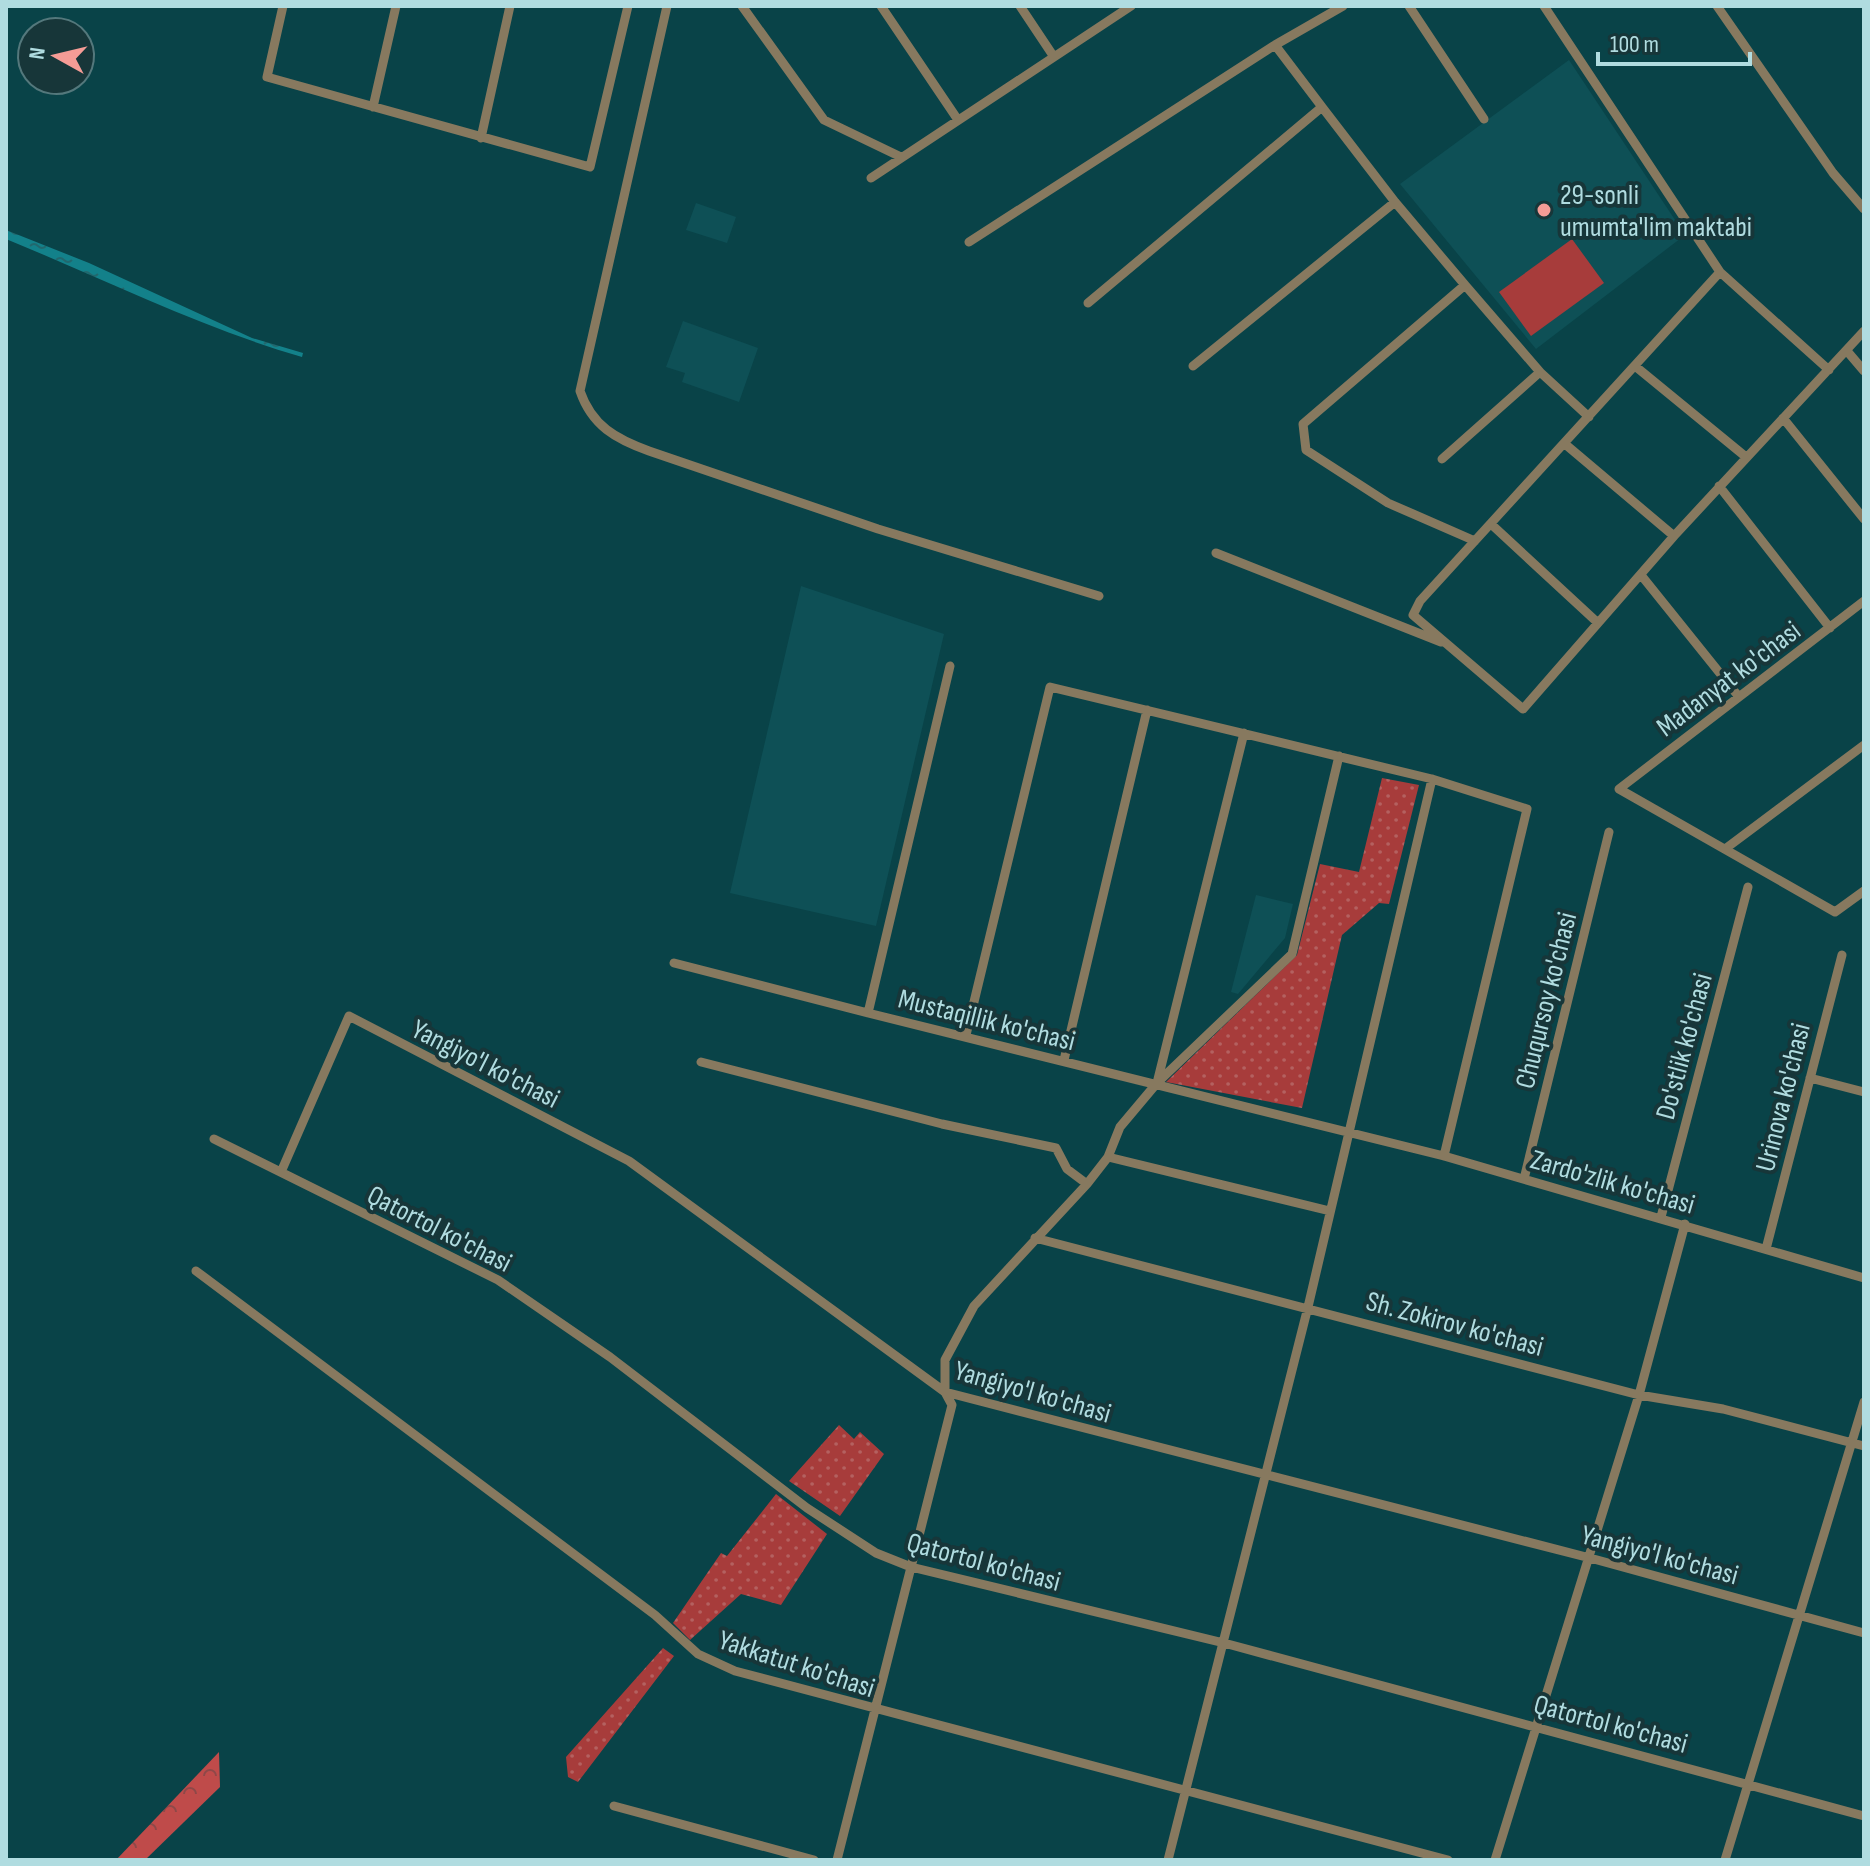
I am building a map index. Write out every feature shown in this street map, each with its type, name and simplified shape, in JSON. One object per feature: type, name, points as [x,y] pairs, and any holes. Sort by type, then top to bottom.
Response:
[{"type":"street","points":[[283,6],[267,77],[590,167],[628,6]]},
{"type":"street","points":[[373,107],[396,6]]},
{"type":"street","points":[[481,138],[510,6]]},
{"type":"street","points":[[667,6],[580,391],[587,412],[622,441],[649,451],[878,529],[1099,596]]},
{"type":"street","points":[[742,6],[824,120],[901,157]]},
{"type":"street","points":[[881,6],[958,120]]},
{"type":"street","points":[[1020,6],[1054,57]]},
{"type":"street","points":[[871,178],[1131,6]]},
{"type":"street","points":[[969,242],[1275,45],[1343,6]]},
{"type":"street","points":[[1409,6],[1484,119]]},
{"type":"street","points":[[1544,6],[1720,272],[1829,370]]},
{"type":"street","points":[[1717,6],[1833,173],[1864,209]]},
{"type":"street","points":[[1275,45],[1395,202],[1465,285],[1540,372],[1589,417]]},
{"type":"street","points":[[1088,303],[1322,107]]},
{"type":"street","points":[[1193,366],[1395,202]]},
{"type":"street","points":[[1720,272],[1420,601],[1413,615],[1523,709],[1719,486],[1864,331]]},
{"type":"street","points":[[1465,285],[1303,424],[1306,450],[1388,503],[1475,541]]},
{"type":"street","points":[[1847,351],[1864,371]]},
{"type":"street","points":[[1635,366],[1746,457]]},
{"type":"street","points":[[1442,459],[1540,372]]},
{"type":"street","points":[[1783,418],[1864,519]]},
{"type":"street","points":[[1565,444],[1674,536]]},
{"type":"street","points":[[1719,486],[1830,628]]},
{"type":"street","points":[[1491,524],[1598,623]]},
{"type":"street","points":[[1216,553],[1448,645]]},
{"type":"street","points":[[1641,575],[1739,697]]},
{"type":"street","name":"Madanyat ko'chasi","points":[[1725,849],[1619,789],[1864,601]]},
{"type":"street","name":"Mustaqillik ko'chasi","points":[[950,666],[868,1013],[1348,1132]]},
{"type":"street","points":[[966,1035],[1050,687],[1432,779],[1527,809],[1444,1156]]},
{"type":"street","points":[[1064,1060],[1147,710]]},
{"type":"street","points":[[1157,1083],[1244,733]]},
{"type":"street","points":[[1864,745],[1725,849],[1835,912],[1864,891]]},
{"type":"street","points":[[837,1860],[952,1405],[945,1392],[945,1360],[974,1306],[1087,1184],[1108,1157],[1120,1127],[1157,1083],[1292,954],[1339,756]]},
{"type":"street","points":[[1168,1860],[1308,1307],[1432,779]]},
{"type":"street","name":"Chuqursoy ko'chasi","points":[[1524,1179],[1609,832]]},
{"type":"street","name":"Do'stlik ko'chasi","points":[[1661,1217],[1748,887]]},
{"type":"street","name":"Urinova ko'chasi","points":[[1766,1249],[1842,955]]},
{"type":"street","points":[[674,963],[868,1013]]},
{"type":"street","name":"Yangiyo'l ko'chasi","points":[[281,1172],[349,1016],[629,1161],[945,1392],[1590,1558],[1864,1633]]},
{"type":"street","points":[[701,1062],[942,1124],[1056,1148],[1067,1169],[1087,1184]]},
{"type":"street","points":[[1810,1078],[1864,1092]]},
{"type":"street","name":"Zardo'zlik ko'chasi","points":[[1348,1132],[1661,1217],[1864,1278]]},
{"type":"street","name":"Qatortol ko'chasi","points":[[214,1139],[498,1280],[610,1357],[807,1508],[876,1553],[911,1567],[1224,1643],[1864,1816]]},
{"type":"street","points":[[1108,1157],[1330,1211]]},
{"type":"street","points":[[1495,1860],[1639,1395],[1685,1224]]},
{"type":"street","name":"Sh. Zokirov ko'chasi","points":[[1035,1238],[1639,1395],[1723,1409],[1864,1446]]},
{"type":"street","name":"Yakkatut ko'chasi","points":[[196,1271],[655,1615],[698,1654],[735,1671],[874,1710],[1448,1860]]},
{"type":"street","points":[[1725,1860],[1864,1402]]},
{"type":"street","points":[[614,1806],[814,1860]]},
{"type":"shaded area","name":"29-sonli umumta'lim maktabi","points":[[1569,60],[1685,235],[1536,349],[1400,184]]},
{"type":"shaded area","points":[[696,203],[736,217],[727,243],[686,230]]},
{"type":"shaded area","points":[[1572,239],[1604,283],[1531,336],[1499,292]]},
{"type":"shaded area","points":[[683,321],[758,348],[739,402],[682,382],[685,373],[666,367]]},
{"type":"shaded area","points":[[801,586],[944,634],[876,926],[730,893]]},
{"type":"shaded area","points":[[1382,778],[1419,785],[1389,904],[1379,903],[1342,935],[1302,1108],[1166,1082],[1297,955],[1320,864],[1359,872]]},
{"type":"shaded area","points":[[1256,895],[1293,904],[1285,938],[1238,994],[1231,992]]},
{"type":"shaded area","points":[[839,1425],[854,1439],[860,1432],[884,1454],[840,1516],[789,1481]]},
{"type":"shaded area","points":[[776,1494],[827,1534],[781,1605],[741,1594],[690,1640],[673,1623],[721,1553],[727,1556]]},
{"type":"shaded area","points":[[663,1648],[674,1656],[578,1782],[568,1777],[566,1757]]},
{"type":"green space","points":[[219,1752],[220,1787],[145,1860],[116,1860]]},
{"type":"water","points":[[6,230],[89,263],[252,338],[303,353],[302,357],[226,332],[152,302],[6,239]]},
{"type":"place","name":"29-sonli umumta'lim maktabi","points":[[1544,210]]}]
